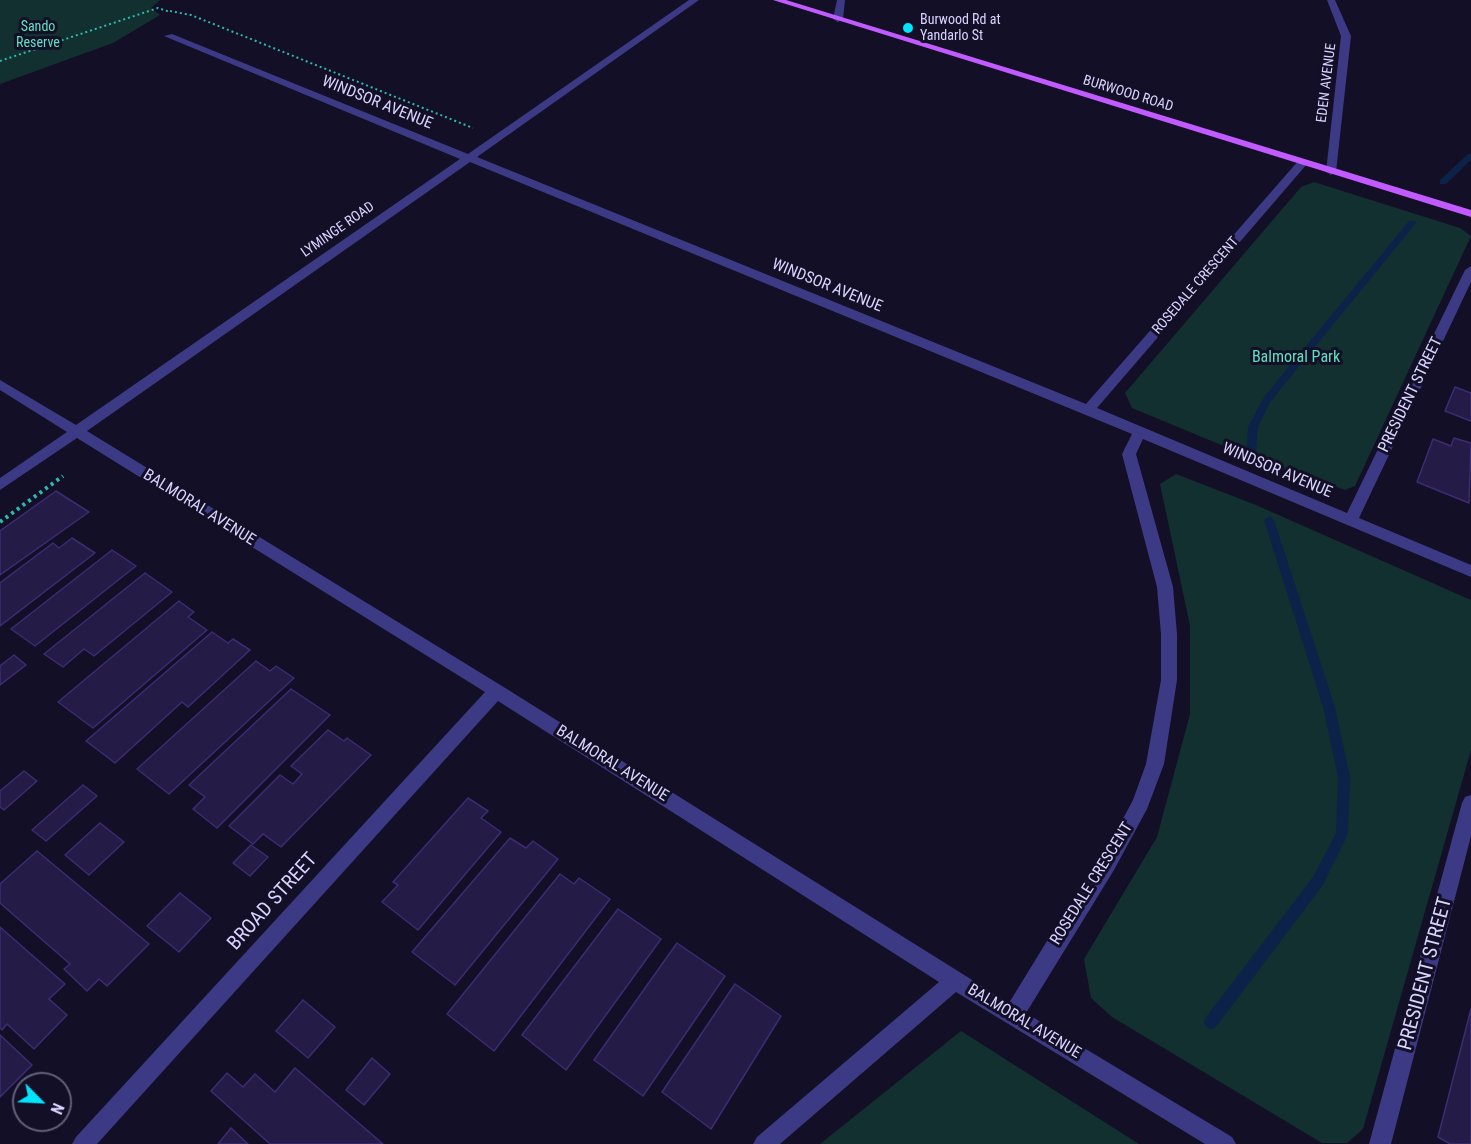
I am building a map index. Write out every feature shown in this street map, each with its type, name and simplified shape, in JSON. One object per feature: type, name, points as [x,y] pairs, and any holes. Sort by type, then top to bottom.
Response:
[{"type":"main road","name":"BURWOOD ROAD","points":[[777,0],[1471,214]]},
{"type":"street","name":"LYMINGE ROAD","points":[[0,485],[695,0]]},
{"type":"street","points":[[838,19],[841,0]]},
{"type":"street","name":"EDEN AVENUE","points":[[1331,172],[1346,36],[1332,0]]},
{"type":"street","name":"WINDSOR AVENUE","points":[[169,36],[1088,410],[1471,571]]},
{"type":"street","name":"ROSEDALE CRESCENT","points":[[1088,410],[1303,162]]},
{"type":"street","name":"PRESIDENT STREET","points":[[1351,520],[1471,270]]},
{"type":"street","name":"BALMORAL AVENUE","points":[[0,384],[496,690],[956,980],[1224,1144]]},
{"type":"street","name":"ROSEDALE CRESCENT","points":[[1013,1015],[1073,916],[1108,864],[1141,803],[1155,764],[1169,680],[1169,634],[1165,587],[1129,454],[1140,432]]},
{"type":"street","name":"BROAD STREET","points":[[83,1144],[496,690]]},
{"type":"street","name":"PRESIDENT STREET","points":[[1380,1144],[1471,803]]},
{"type":"street","points":[[764,1144],[956,980]]},
{"type":"path","points":[[0,61],[158,8],[191,15],[476,129]]},
{"type":"path","points":[[169,36],[170,11]]},
{"type":"path","points":[[0,522],[63,476]]},
{"type":"green space","name":"Sando Reserve","points":[[0,0],[160,0],[151,8],[160,15],[113,43],[0,84]]},
{"type":"green space","name":"Balmoral Park","points":[[1314,182],[1460,228],[1471,236],[1355,486],[1345,490],[1243,454],[1132,408],[1125,393],[1301,187]]},
{"type":"green space","points":[[1176,474],[1256,505],[1471,600],[1471,750],[1363,1129],[1347,1143],[1322,1143],[1112,1017],[1091,998],[1084,959],[1157,837],[1190,714],[1190,626],[1160,484]]},
{"type":"green space","points":[[961,1031],[1139,1144],[820,1144]]},
{"type":"building","points":[[1455,387],[1471,393],[1471,421],[1445,411]]},
{"type":"building","points":[[1454,438],[1471,443],[1469,503],[1417,482],[1433,439],[1451,446]]},
{"type":"building","points":[[56,491],[89,512],[0,575],[0,531]]},
{"type":"building","points":[[72,538],[95,553],[0,626],[0,583],[53,543],[59,548]]},
{"type":"building","points":[[112,550],[136,566],[35,646],[11,629]]},
{"type":"building","points":[[145,573],[172,592],[94,656],[84,649],[63,667],[44,654]]},
{"type":"building","points":[[179,601],[194,612],[188,617],[207,630],[93,728],[58,702]]},
{"type":"building","points":[[212,632],[228,643],[233,639],[250,650],[188,707],[182,702],[115,763],[86,741]]},
{"type":"building","points":[[14,655],[26,665],[0,685],[0,666]]},
{"type":"building","points":[[256,661],[270,671],[276,666],[294,678],[169,794],[137,769]]},
{"type":"building","points":[[291,689],[330,715],[217,828],[193,809],[205,797],[189,785]]},
{"type":"building","points":[[328,730],[344,741],[347,738],[371,755],[281,847],[263,834],[253,844],[229,826],[280,775],[293,784],[302,774],[291,766]]},
{"type":"building","points":[[24,771],[37,781],[4,810],[0,807],[0,791]]},
{"type":"building","points":[[83,785],[97,796],[46,841],[32,830]]},
{"type":"building","points":[[468,798],[488,811],[481,818],[501,832],[418,930],[382,902],[398,885],[393,882]]},
{"type":"building","points":[[100,823],[124,842],[89,875],[65,855]]},
{"type":"building","points":[[510,838],[526,848],[533,841],[558,859],[455,985],[412,952]]},
{"type":"building","points":[[251,845],[268,857],[250,876],[233,863]]},
{"type":"building","points":[[37,851],[149,944],[107,986],[99,979],[87,991],[64,969],[70,964],[0,903],[0,884]]},
{"type":"building","points":[[560,874],[574,884],[579,878],[610,899],[494,1051],[447,1014]]},
{"type":"building","points":[[180,893],[211,918],[179,952],[147,926]]},
{"type":"building","points":[[618,909],[661,939],[566,1070],[522,1035]]},
{"type":"building","points":[[0,927],[65,984],[49,999],[67,1015],[34,1049],[7,1024],[2,1030],[0,1028]]},
{"type":"building","points":[[677,943],[725,976],[643,1096],[594,1060]]},
{"type":"building","points":[[735,984],[781,1016],[711,1129],[662,1092]]},
{"type":"building","points":[[303,1000],[335,1027],[308,1058],[276,1031]]},
{"type":"building","points":[[1471,1009],[1471,1144],[1450,1144],[1438,1137]]},
{"type":"building","points":[[0,1035],[32,1065],[25,1072],[12,1072],[12,1085],[0,1097]]},
{"type":"building","points":[[372,1058],[390,1074],[364,1105],[346,1090]]},
{"type":"building","points":[[295,1068],[383,1144],[270,1144],[211,1091],[227,1073],[243,1087],[255,1074],[275,1092]]},
{"type":"building","points":[[231,1128],[248,1144],[218,1144]]},
{"type":"waterway","points":[[1443,182],[1471,156]]},
{"type":"waterway","points":[[1251,453],[1253,427],[1267,399],[1412,223]]},
{"type":"waterway","points":[[1211,1022],[1318,881],[1342,834],[1344,777],[1329,707],[1269,520]]},
{"type":"place","name":"Burwood Rd at Yandarlo St","points":[[908,28]]}]
